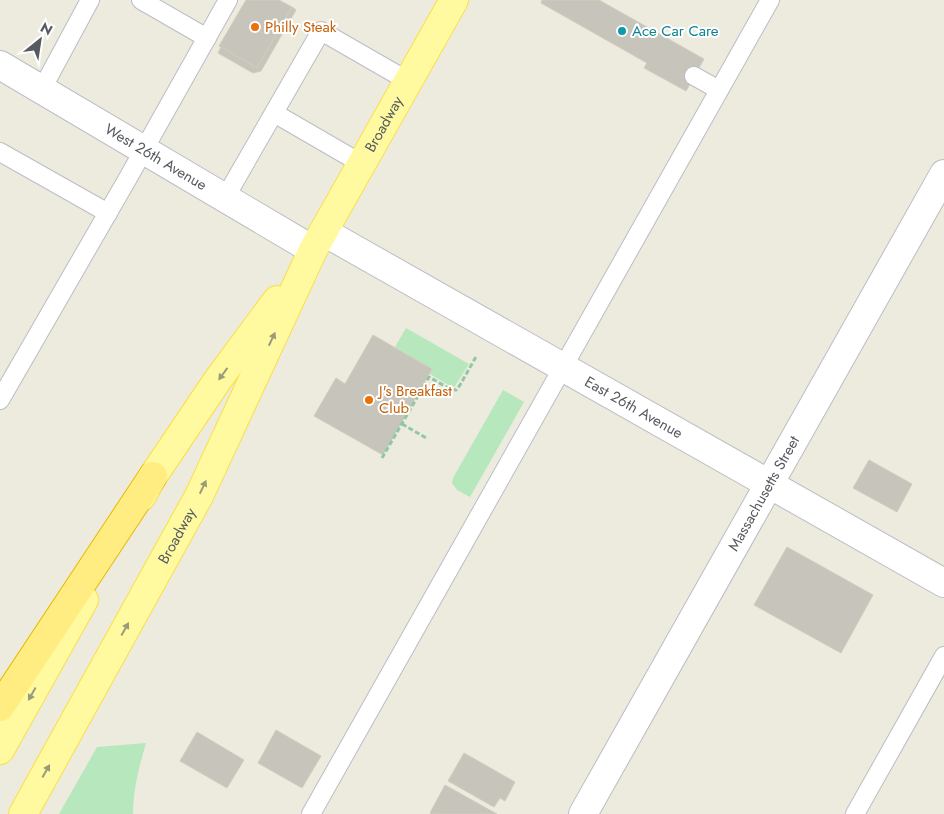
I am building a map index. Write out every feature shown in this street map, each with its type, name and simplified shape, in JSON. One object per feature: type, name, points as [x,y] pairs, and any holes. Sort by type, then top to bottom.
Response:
[{"type":"highway","points":[[0,707],[153,476]]},
{"type":"main road","name":"Broadway","points":[[23,814],[199,496],[319,241],[454,0]]},
{"type":"main road","name":"Broadway","points":[[0,750],[153,476],[217,382],[319,241]]},
{"type":"street","name":"West 26th Avenue","points":[[0,64],[225,198],[319,241]]},
{"type":"street","name":"Massachusetts Street","points":[[583,814],[944,174]]},
{"type":"street","name":"East 26th Avenue","points":[[319,241],[563,367],[944,583]]},
{"type":"lane","points":[[42,89],[90,0]]},
{"type":"lane","points":[[141,0],[208,38]]},
{"type":"lane","points":[[0,400],[228,0]]},
{"type":"lane","points":[[311,814],[770,0]]},
{"type":"lane","points":[[225,198],[321,31],[408,81]]},
{"type":"lane","points":[[694,76],[719,90]]},
{"type":"lane","points":[[274,113],[362,164]]},
{"type":"lane","points":[[0,152],[108,213]]},
{"type":"lane","points":[[855,814],[944,656]]},
{"type":"path","points":[[382,458],[429,377],[450,389],[456,390],[477,354]]},
{"type":"path","points":[[402,424],[428,439]]},
{"type":"green space","points":[[406,328],[469,364],[454,387],[430,374],[432,369],[395,347]]},
{"type":"green space","points":[[503,390],[524,402],[470,497],[457,490],[452,483],[453,478]]},
{"type":"green space","points":[[146,743],[137,779],[133,814],[59,814],[97,747]]},
{"type":"building","name":"Philly Steak","points":[[246,0],[279,0],[292,7],[257,68],[219,46]]},
{"type":"building","name":"Ace Car Care","points":[[542,0],[599,0],[704,59],[686,91],[644,68],[647,63],[541,3]]},
{"type":"building","points":[[292,7],[296,10],[261,71],[253,73],[218,53],[221,47],[257,68]]},
{"type":"building","name":"J's Breakfast Club","points":[[373,335],[432,369],[383,455],[314,416],[336,378],[345,384]]},
{"type":"building","points":[[869,460],[912,484],[897,512],[853,488]]},
{"type":"building","points":[[787,547],[873,595],[841,653],[754,605]]},
{"type":"building","points":[[276,730],[321,756],[302,788],[258,763]]},
{"type":"building","points":[[197,732],[244,760],[227,788],[180,761]]},
{"type":"building","points":[[464,753],[515,782],[505,801],[500,798],[494,807],[448,781]]},
{"type":"building","points":[[445,785],[497,814],[430,813]]},
{"type":"place","name":"Philly Steak","points":[[255,27]]},
{"type":"place","name":"Ace Car Care","points":[[622,31]]},
{"type":"place","name":"J's Breakfast Club","points":[[369,400]]}]
